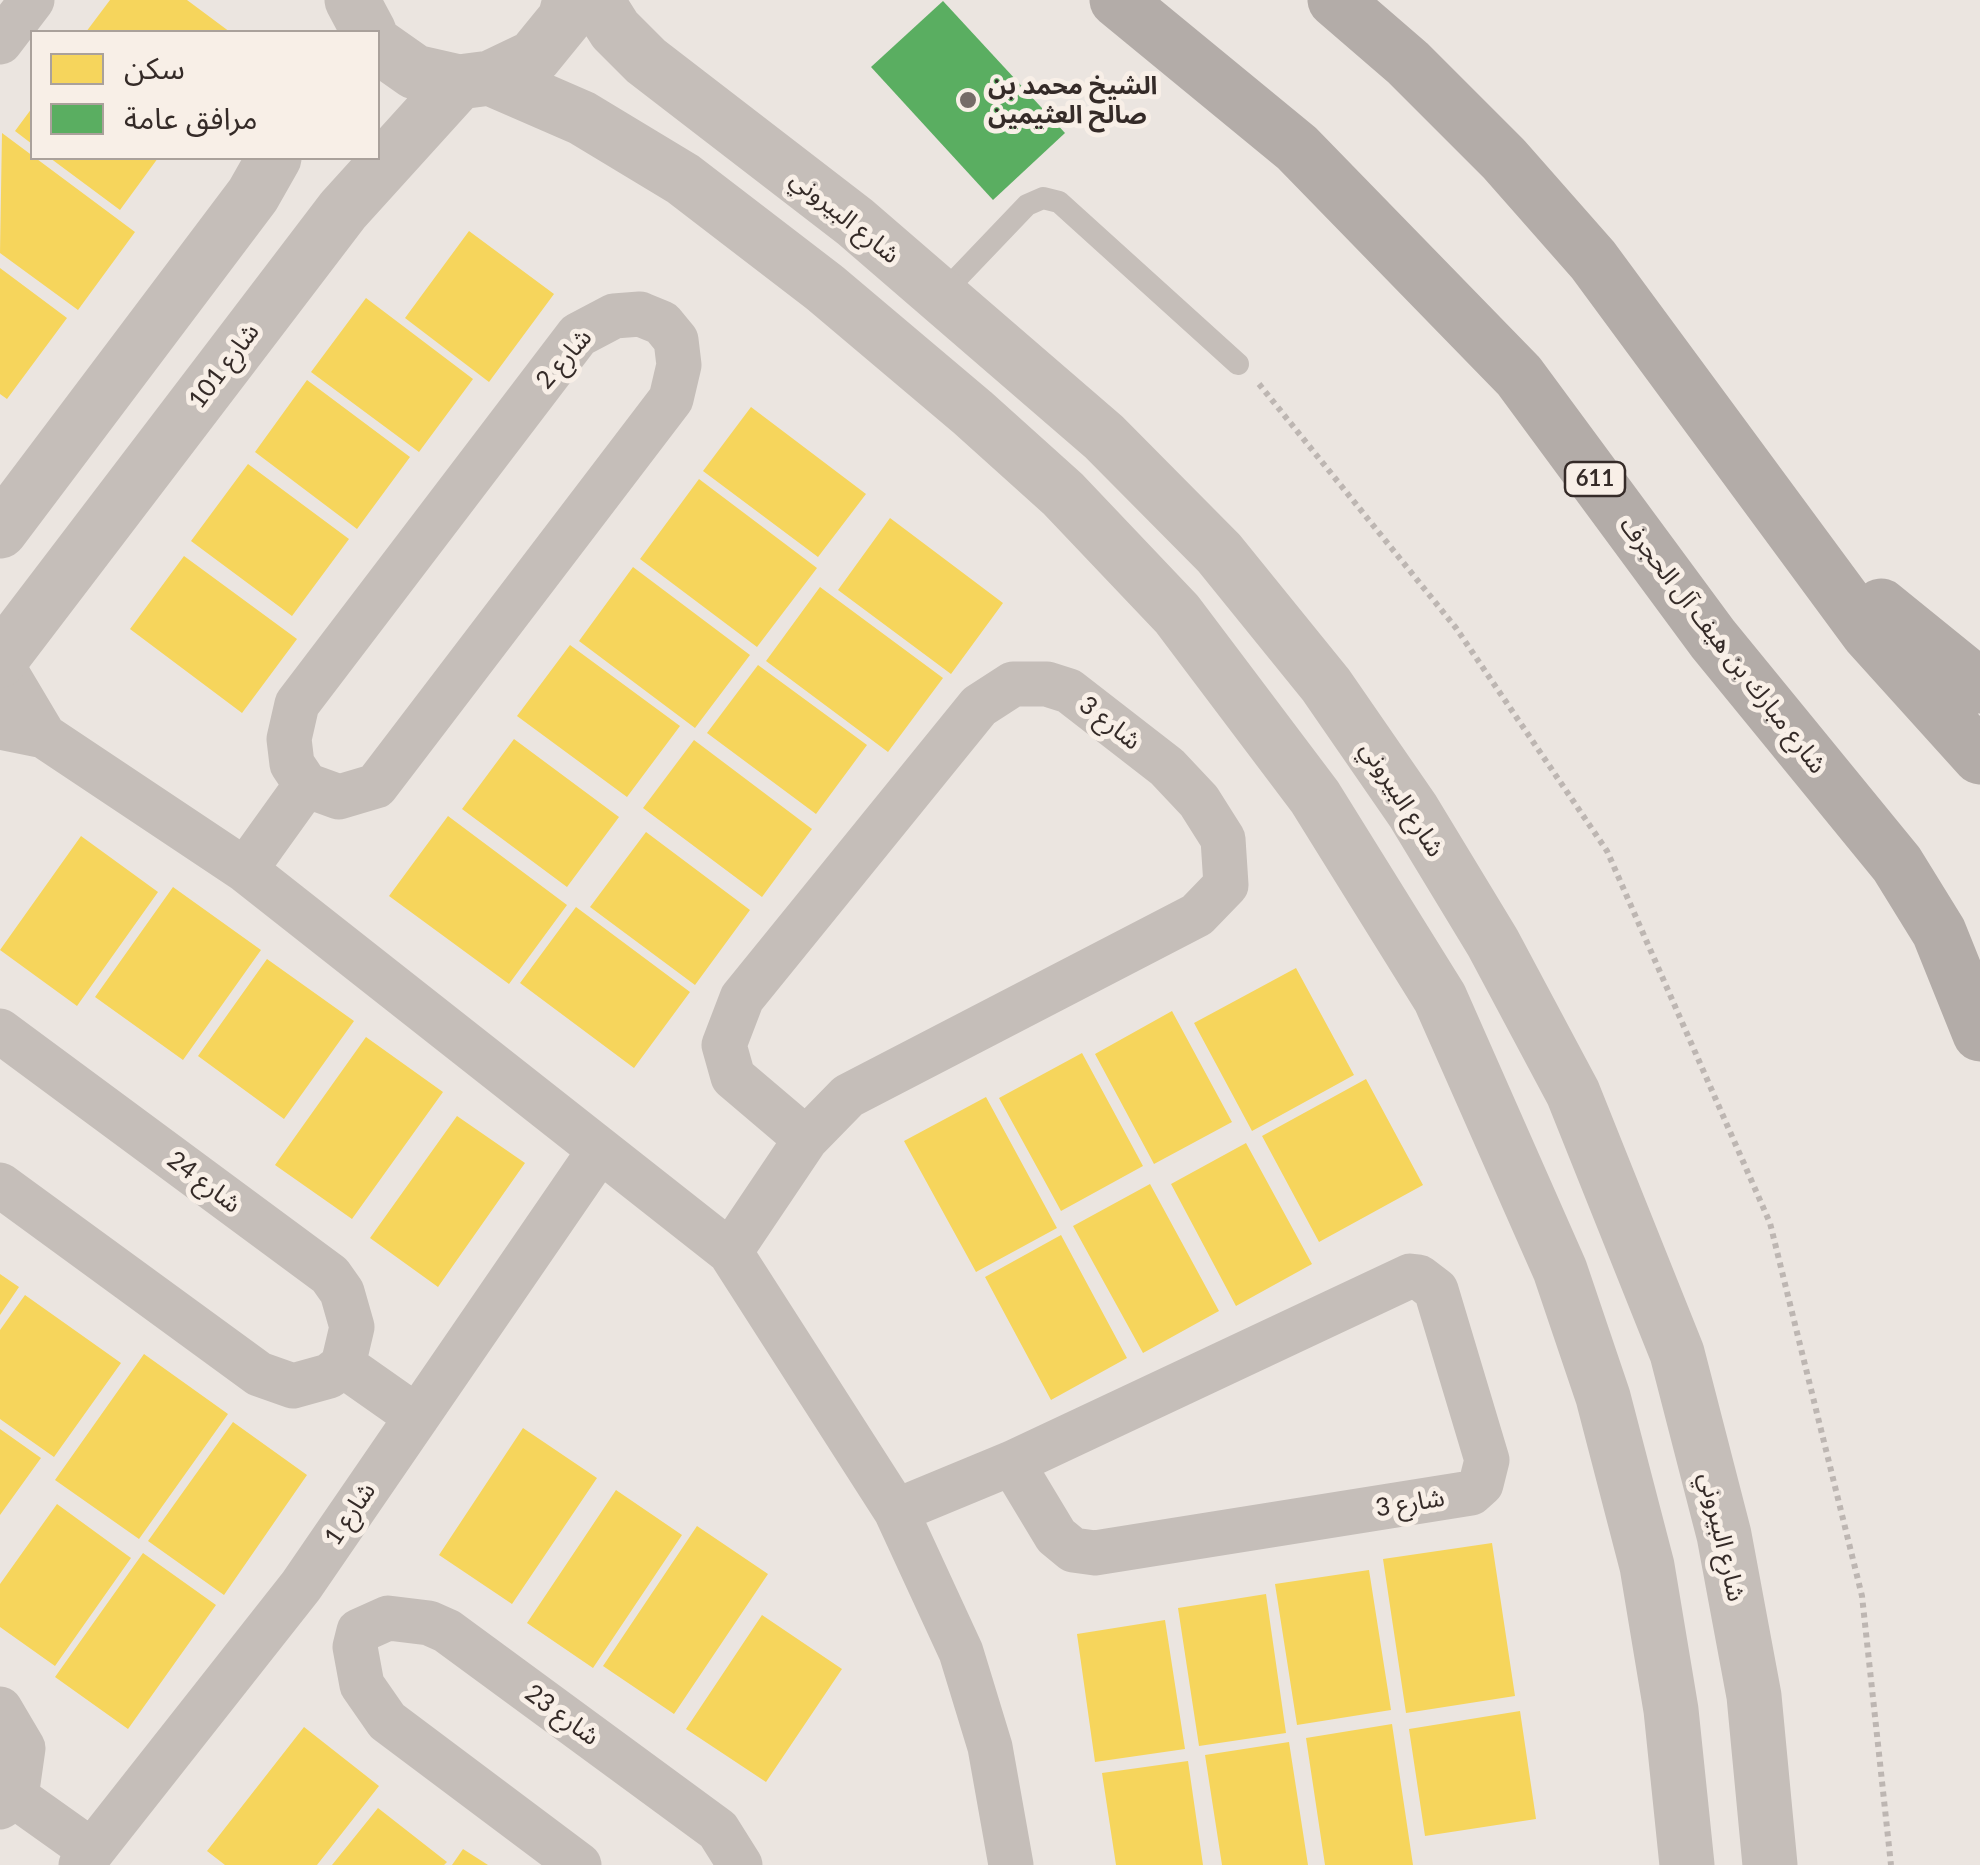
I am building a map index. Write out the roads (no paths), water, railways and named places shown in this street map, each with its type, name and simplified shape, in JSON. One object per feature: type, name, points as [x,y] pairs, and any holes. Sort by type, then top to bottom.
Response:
[{"type":"main road","name":"شارع مبارك بن هيف آل الحجرف","points":[[1117,0],[1297,148],[1463,313],[1519,376],[1713,639],[1897,864],[1939,932],[1980,1034]]},
{"type":"main road","points":[[1335,0],[1408,63],[1504,158],[1593,260],[1868,633],[1980,757]]},
{"type":"main road","points":[[1793,532],[1980,686]]},
{"type":"street","points":[[0,42],[32,0]]},
{"type":"street","points":[[474,80],[534,57],[565,19],[570,0]]},
{"type":"street","name":"شارع البيروني","points":[[596,0],[615,30],[646,61],[941,295],[1104,437],[1206,540],[1320,676],[1494,943],[1574,1092],[1677,1353],[1724,1535],[1751,1678],[1770,1865]]},
{"type":"street","points":[[380,43],[415,72],[474,80],[582,118],[683,179],[825,288],[1063,494],[1177,614],[1316,797],[1440,998],[1560,1270],[1603,1397],[1646,1566],[1671,1710],[1687,1865]]},
{"type":"street","name":"شارع 101","points":[[0,661],[342,210],[474,80]]},
{"type":"street","points":[[0,530],[253,195],[273,160]]},
{"type":"street","name":"شارع 2","points":[[640,314],[662,323],[676,340],[680,365],[671,400],[376,786],[361,794],[339,797],[306,785],[292,764],[289,739],[297,704],[578,336],[614,316],[640,314]]},
{"type":"street","points":[[0,661],[44,736]]},
{"type":"street","points":[[1254,713],[1287,726],[1302,721],[1314,704],[1320,676]]},
{"type":"street","name":"شارع 3","points":[[730,1252],[806,1140],[848,1096],[1198,915],[1226,885],[1224,839],[1199,801],[1166,767],[1068,691],[1047,684],[1013,684],[979,706],[742,998],[724,1045],[733,1077],[806,1140]]},
{"type":"street","points":[[0,727],[44,736],[245,870],[730,1252],[896,1511],[961,1652],[990,1747],[1010,1865]]},
{"type":"street","points":[[1316,797],[1321,779],[1338,768],[1360,764],[1384,769]]},
{"type":"street","points":[[245,870],[306,785]]},
{"type":"street","name":"شارع 24","points":[[0,1031],[330,1276],[342,1292],[352,1327],[343,1365]]},
{"type":"street","name":"شارع 1","points":[[86,1858],[301,1586],[600,1150]]},
{"type":"street","points":[[0,1185],[259,1374],[293,1386],[329,1376],[343,1365],[417,1417]]},
{"type":"street","name":"شارع 3","points":[[896,1511],[1012,1463],[1410,1276],[1420,1277],[1436,1290],[1487,1460],[1481,1484],[1470,1493],[1095,1553],[1072,1550],[1056,1536],[1012,1463]]},
{"type":"street","points":[[301,1586],[359,1632],[355,1647],[362,1685],[387,1722],[578,1865]]},
{"type":"street","name":"شارع 23","points":[[359,1632],[388,1618],[429,1622],[447,1631],[718,1830],[740,1865]]},
{"type":"street","points":[[0,1709],[23,1748],[8,1802],[86,1858]]},
{"type":"lane","points":[[941,295],[1027,205],[1043,198],[1058,202],[1238,364]]},
{"type":"place","name":"الشيخ محمد بن صالح العثيمين","points":[[968,100]]}]
